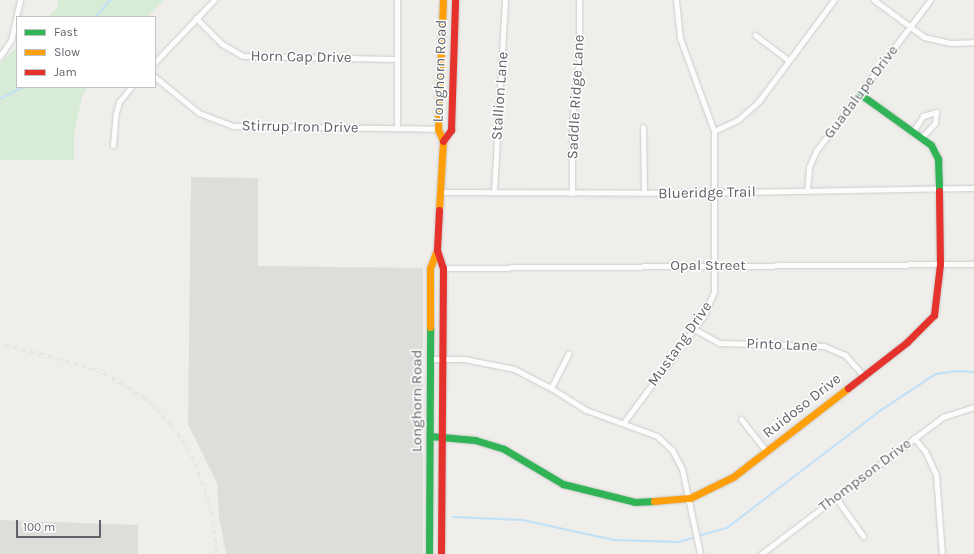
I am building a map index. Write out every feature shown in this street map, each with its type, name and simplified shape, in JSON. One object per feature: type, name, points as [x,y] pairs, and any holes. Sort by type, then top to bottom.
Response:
[{"type":"main road","name":"Longhorn Road","points":[[429,554],[430,268],[437,250],[443,141],[438,129],[443,0]]},
{"type":"main road","name":"Longhorn Road","points":[[443,141],[451,130],[456,0]]},
{"type":"main road","name":"Ruidoso Drive","points":[[430,436],[475,440],[504,448],[563,484],[598,494],[635,502],[690,498],[704,493],[733,477],[907,342],[934,315],[940,264],[940,188],[938,159],[931,145],[914,130],[860,94]]},
{"type":"main road","name":"Longhorn Road","points":[[437,250],[443,268],[441,360],[441,554]]},
{"type":"street","points":[[16,16],[20,0]]},
{"type":"street","points":[[156,61],[214,0]]},
{"type":"street","points":[[397,0],[397,128]]},
{"type":"street","name":"Stallion Lane","points":[[494,191],[505,0]]},
{"type":"street","name":"Saddle Ridge Lane","points":[[572,193],[572,121],[579,65],[579,0]]},
{"type":"street","name":"Mustang Drive","points":[[624,422],[694,329],[712,302],[714,292],[716,193],[714,131],[680,38],[676,0]]},
{"type":"street","points":[[714,131],[738,120],[759,101],[834,0]]},
{"type":"street","points":[[874,0],[924,37],[938,42],[974,42]]},
{"type":"street","name":"Guadalupe Drive","points":[[807,192],[809,167],[816,151],[930,0]]},
{"type":"street","points":[[0,56],[11,40],[16,18]]},
{"type":"street","name":"Horn Cap Drive","points":[[196,18],[222,44],[243,56],[397,59]]},
{"type":"street","points":[[755,35],[788,60]]},
{"type":"street","name":"Stirrup Iron Drive","points":[[156,78],[199,113],[233,126],[438,129]]},
{"type":"street","points":[[113,145],[116,113],[119,102],[130,88]]},
{"type":"street","points":[[914,130],[923,116],[936,112],[935,123],[922,137]]},
{"type":"street","points":[[644,127],[644,193]]},
{"type":"street","name":"Blueridge Trail","points":[[440,192],[716,193],[974,188]]},
{"type":"street","name":"Opal Street","points":[[443,268],[974,264]]},
{"type":"street","name":"Pinto Lane","points":[[694,329],[719,343],[824,346],[845,355],[864,375]]},
{"type":"street","points":[[551,388],[569,353]]},
{"type":"street","points":[[430,359],[464,359],[514,369],[551,388],[586,410],[624,422],[656,436],[672,450],[682,469],[690,498],[700,554]]},
{"type":"street","name":"Thompson Drive","points":[[762,554],[943,417],[974,406]]},
{"type":"street","points":[[741,419],[766,451]]},
{"type":"street","points":[[914,438],[925,451],[936,474],[942,554]]},
{"type":"street","points":[[836,498],[863,536]]},
{"type":"shaded area","points":[[191,177],[258,178],[258,266],[423,268],[423,554],[226,554],[219,517],[217,483],[188,424]]},
{"type":"shaded area","points":[[0,520],[138,525],[138,554],[0,554]]},
{"type":"green space","points":[[58,0],[164,0],[148,16],[49,16],[57,8]]},
{"type":"green space","points":[[16,48],[16,88],[87,88],[82,97],[74,134],[74,160],[0,160],[0,63]]},
{"type":"waterway","points":[[96,16],[111,0]]},
{"type":"waterway","points":[[0,99],[22,88]]},
{"type":"waterway","points":[[701,535],[727,528],[880,411],[936,374],[957,371],[974,372]]},
{"type":"waterway","points":[[453,517],[523,520],[614,540],[679,542],[692,538]]},
{"type":"railway","points":[[0,343],[100,370],[147,399],[175,429],[194,459],[211,507],[217,554]]},
{"type":"traffic: fast","points":[[860,94],[931,145],[938,159],[939,191]]},
{"type":"traffic: fast","points":[[429,554],[430,327]]},
{"type":"traffic: fast","points":[[430,436],[475,440],[504,449],[563,484],[635,502],[654,501]]},
{"type":"traffic: slow","points":[[439,210],[443,141],[438,129],[443,0]]},
{"type":"traffic: slow","points":[[430,327],[430,268],[437,250]]},
{"type":"traffic: slow","points":[[654,501],[690,498],[733,477],[848,388]]},
{"type":"traffic: jam","points":[[443,141],[451,130],[455,0]]},
{"type":"traffic: jam","points":[[848,388],[907,342],[934,315],[940,264],[939,191]]},
{"type":"traffic: jam","points":[[439,210],[437,250],[443,268],[441,554]]}]
